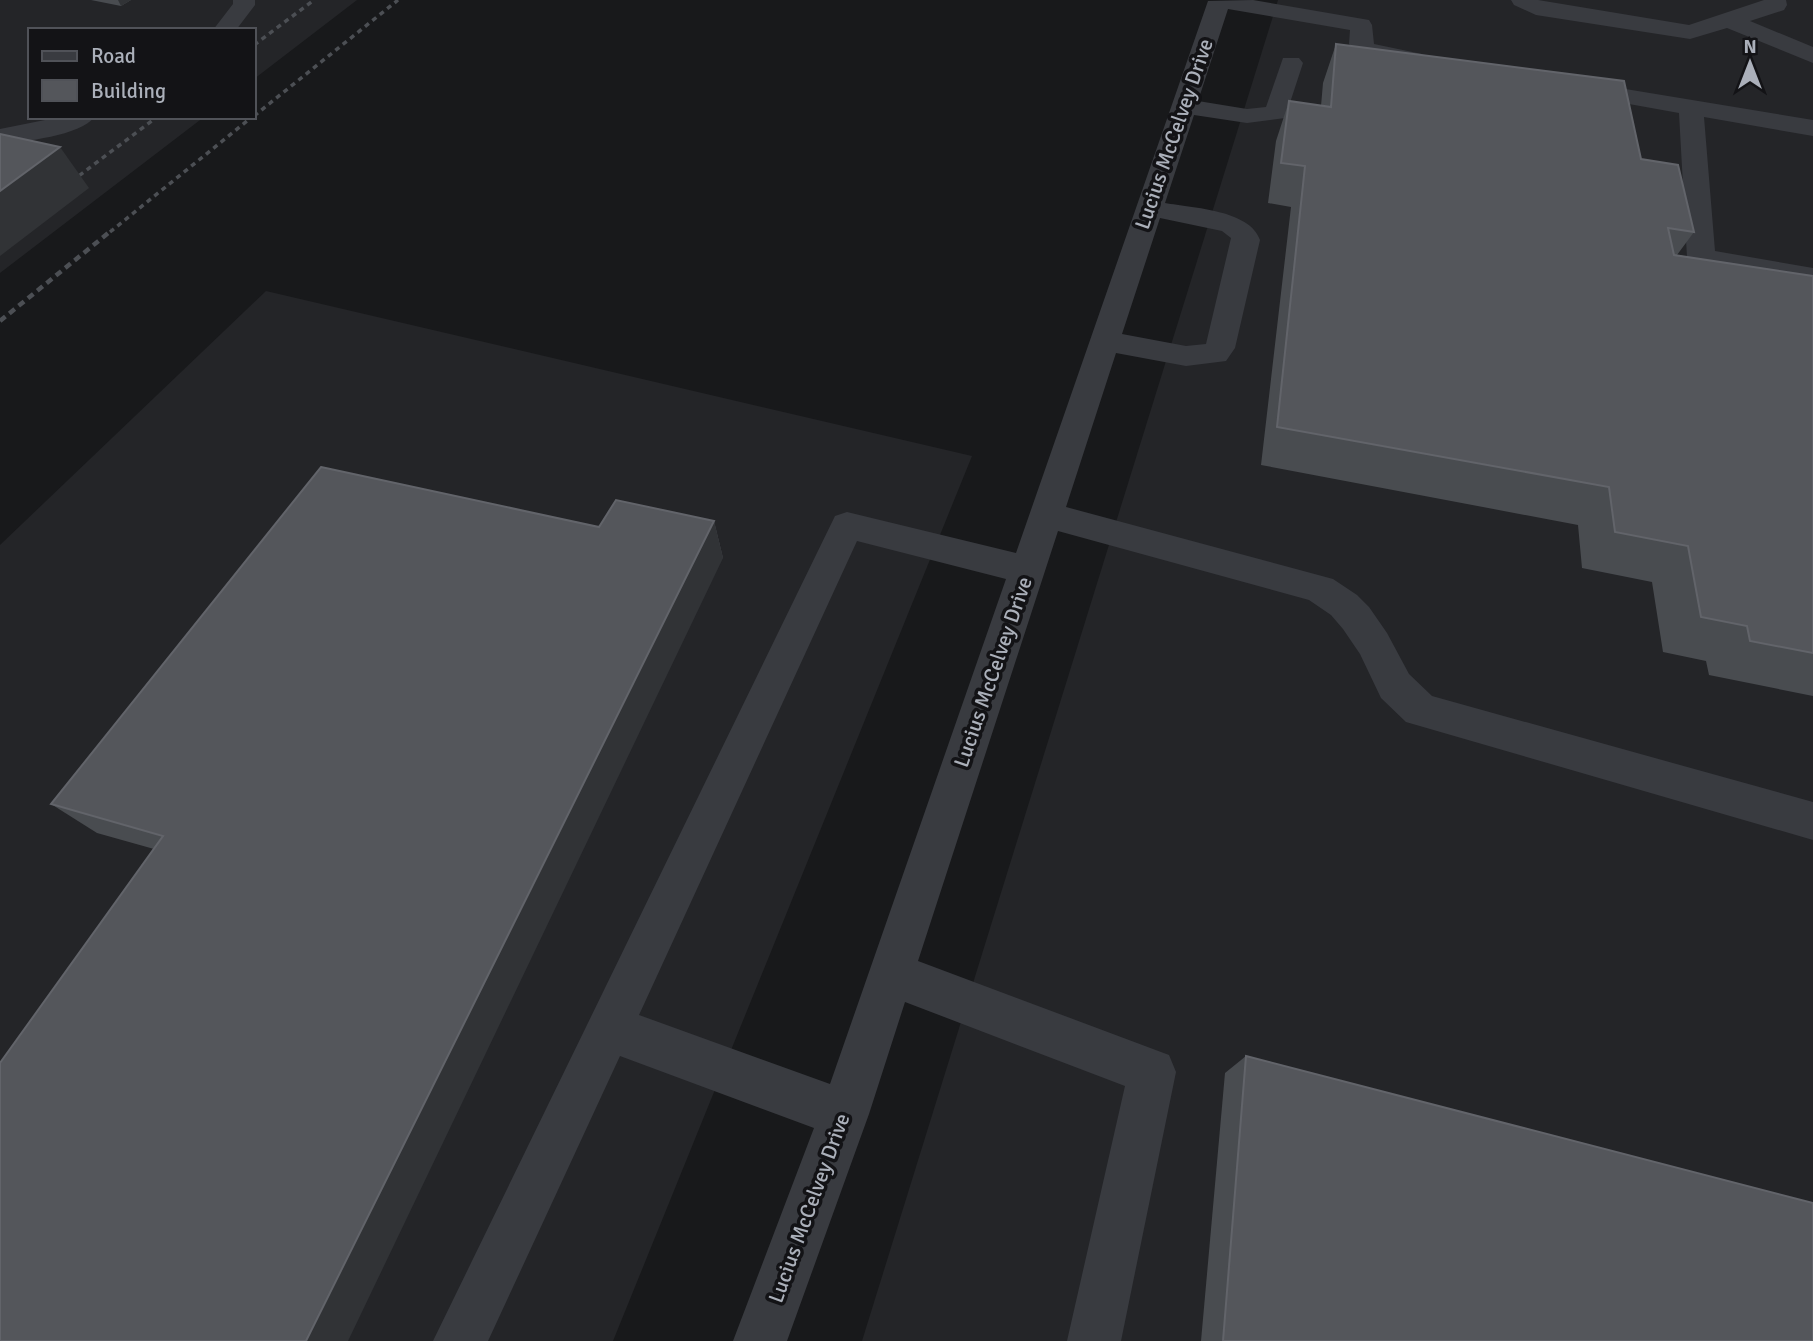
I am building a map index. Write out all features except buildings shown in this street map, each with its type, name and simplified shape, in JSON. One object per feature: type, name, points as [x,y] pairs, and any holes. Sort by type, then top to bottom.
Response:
[{"type":"street","points":[[225,28],[244,5],[244,0]]},
{"type":"street","points":[[1522,0],[1536,8],[1690,32],[1776,5],[1775,0]]},
{"type":"street","points":[[1219,1],[1361,25],[1361,44],[1366,49],[1440,64]]},
{"type":"street","name":"Lucius McCelvey Drive","points":[[760,1341],[844,1114],[1219,1]]},
{"type":"street","points":[[1729,20],[1813,56]]},
{"type":"street","points":[[1184,106],[1258,116],[1276,113],[1291,63]]},
{"type":"street","points":[[1560,85],[1813,128]]},
{"type":"street","points":[[1691,107],[1701,257],[1813,277]]},
{"type":"street","points":[[0,137],[61,126],[77,119]]},
{"type":"street","points":[[1105,341],[1186,356],[1215,354],[1220,348],[1246,240],[1244,234],[1240,228],[1231,224],[1149,208]]},
{"type":"street","points":[[1046,515],[1320,589],[1344,605],[1356,618],[1374,645],[1395,686],[1420,710],[1813,821]]},
{"type":"street","points":[[460,1341],[847,525],[1027,570]]},
{"type":"street","points":[[891,974],[1152,1072],[1094,1341]]},
{"type":"street","points":[[608,1028],[844,1114]]},
{"type":"shaded area","points":[[0,0],[357,0],[256,77],[256,28],[28,28],[28,119],[201,119],[0,273]]},
{"type":"shaded area","points":[[1278,0],[1813,0],[1813,1341],[862,1341]]},
{"type":"shaded area","points":[[266,291],[972,456],[613,1341],[0,1341],[0,545]]},
{"type":"railway","points":[[256,44],[314,0]]},
{"type":"railway","points":[[256,114],[398,0]]},
{"type":"railway","points":[[64,187],[154,119]]},
{"type":"railway","points":[[110,232],[250,119]]},
{"type":"railway","points":[[0,321],[112,230]]}]
